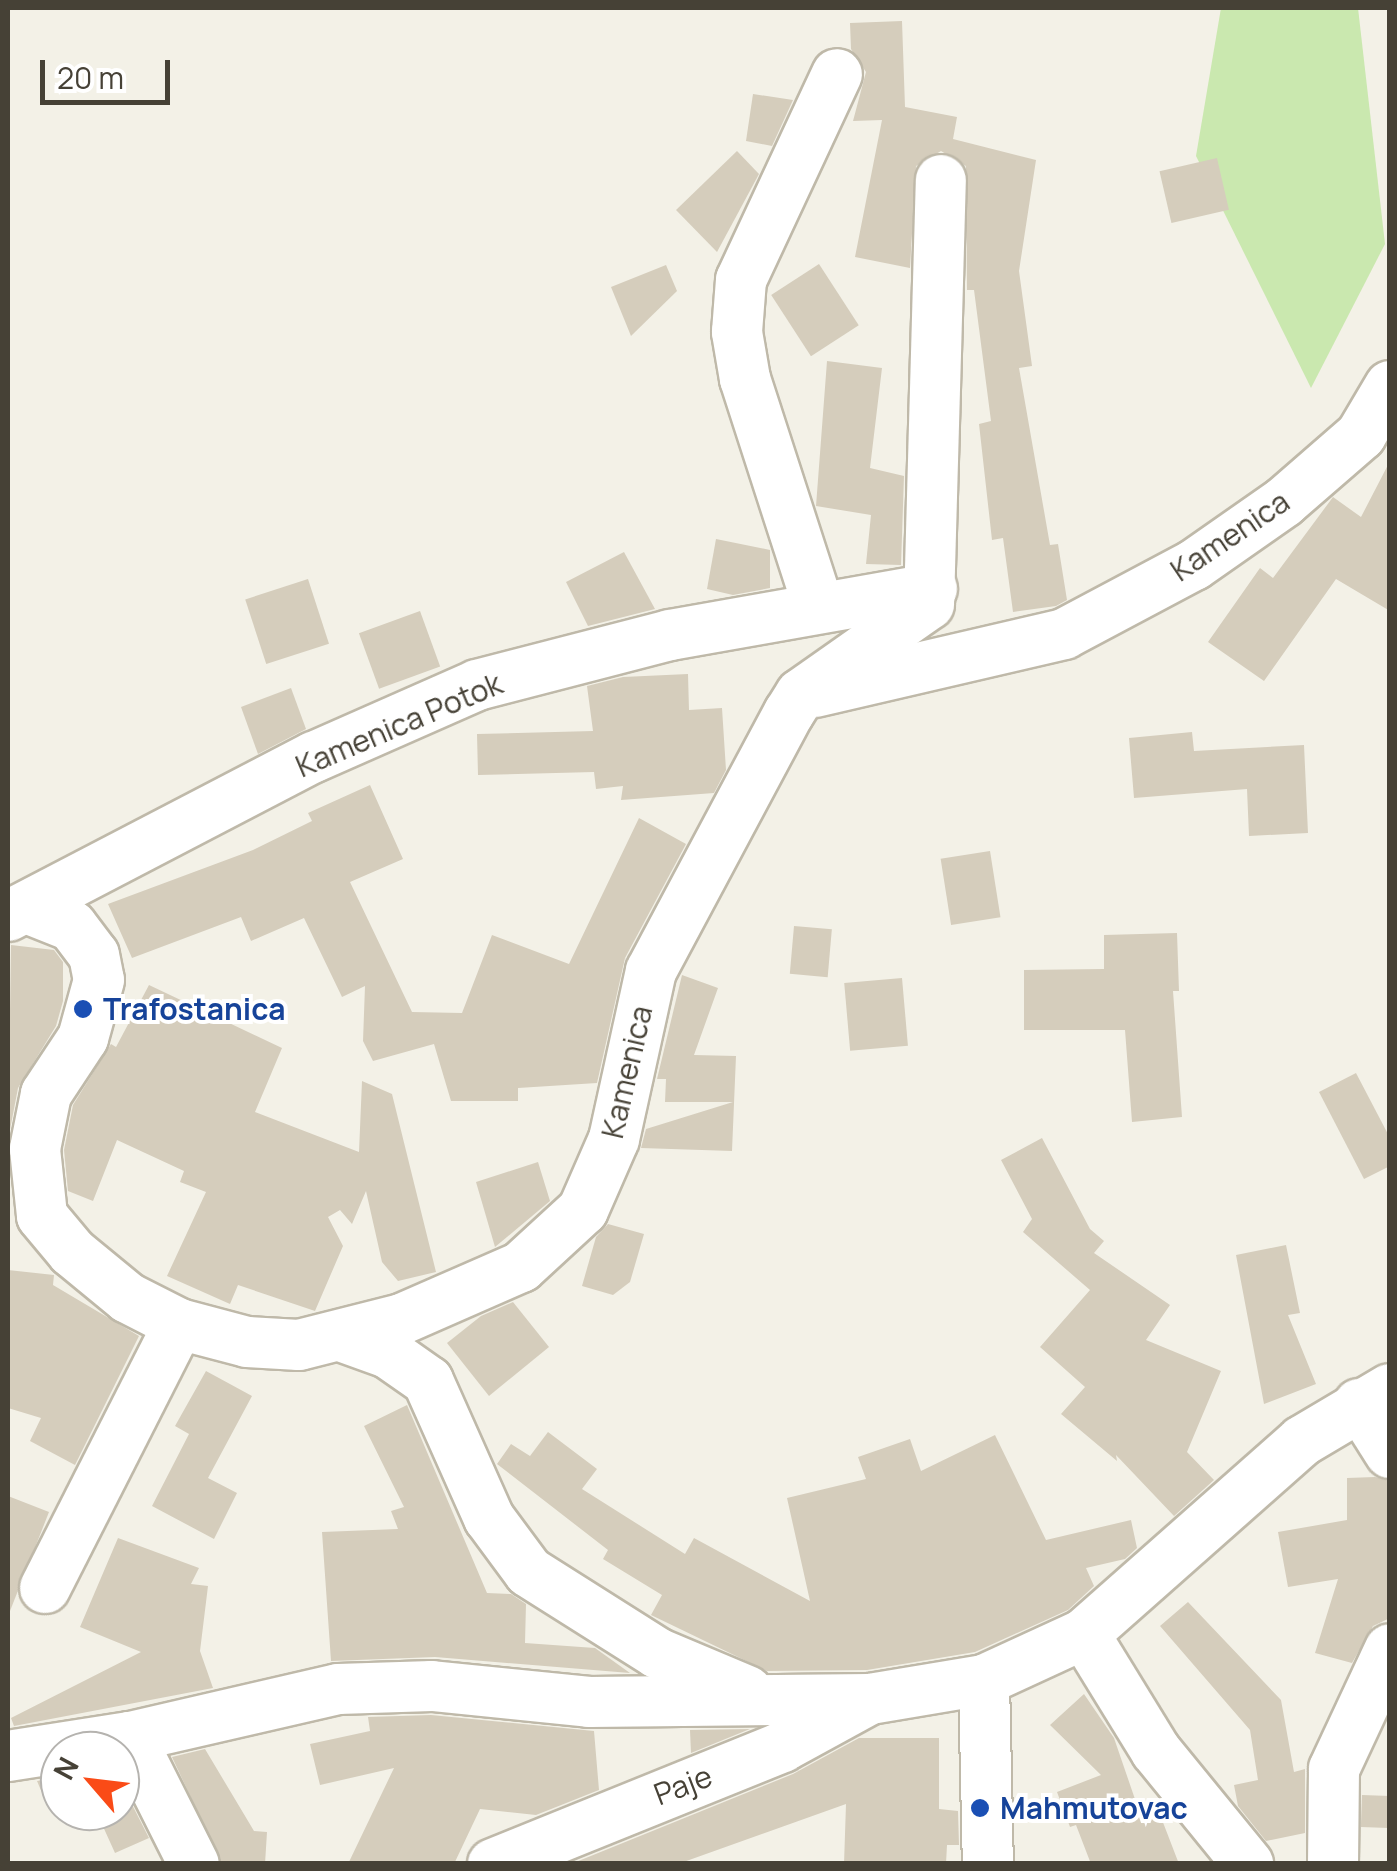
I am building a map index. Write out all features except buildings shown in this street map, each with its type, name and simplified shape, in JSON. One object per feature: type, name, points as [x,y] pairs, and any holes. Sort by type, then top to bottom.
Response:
[{"type":"street","points":[[818,608],[745,379],[737,332],[741,280],[837,74]]},
{"type":"street","points":[[932,589],[941,180]]},
{"type":"street","name":"Kamenica","points":[[800,694],[888,680],[1081,625],[1194,565],[1284,502],[1361,436],[1390,386]]},
{"type":"street","name":"Kamenica Potok","points":[[18,913],[314,757],[477,686],[670,635],[932,589]]},
{"type":"street","name":"Kamenica","points":[[18,913],[72,926],[94,955],[100,980],[83,1038],[46,1094],[35,1149],[42,1216],[72,1252],[128,1298],[179,1324],[247,1342],[299,1345],[346,1338],[521,1267],[582,1210],[614,1140],[651,971],[800,694],[915,618],[932,589]]},
{"type":"street","points":[[45,1588],[179,1324]]},
{"type":"street","name":"Kamenica","points":[[346,1338],[388,1353],[428,1380],[489,1518],[529,1572],[656,1653],[762,1697]]},
{"type":"street","points":[[140,1735],[338,1689],[432,1686],[589,1702],[762,1697],[870,1699],[984,1680],[1084,1634],[1274,1464],[1374,1397],[1390,1454]]},
{"type":"street","points":[[1084,1634],[1156,1751],[1248,1864]]},
{"type":"street","points":[[1328,1858],[1334,1769],[1390,1649]]},
{"type":"street","points":[[984,1680],[988,1864]]},
{"type":"street","name":"Paje","points":[[493,1864],[782,1747],[870,1699]]},
{"type":"street","points":[[8,1756],[40,1751]]},
{"type":"street","points":[[140,1757],[194,1864]]},
{"type":"green space","points":[[1221,8],[1358,8],[1385,244],[1311,388],[1196,156]]},
{"type":"place","name":"Trafostanica","points":[[83,1009]]},
{"type":"place","name":"Mahmutovac","points":[[980,1808]]}]
